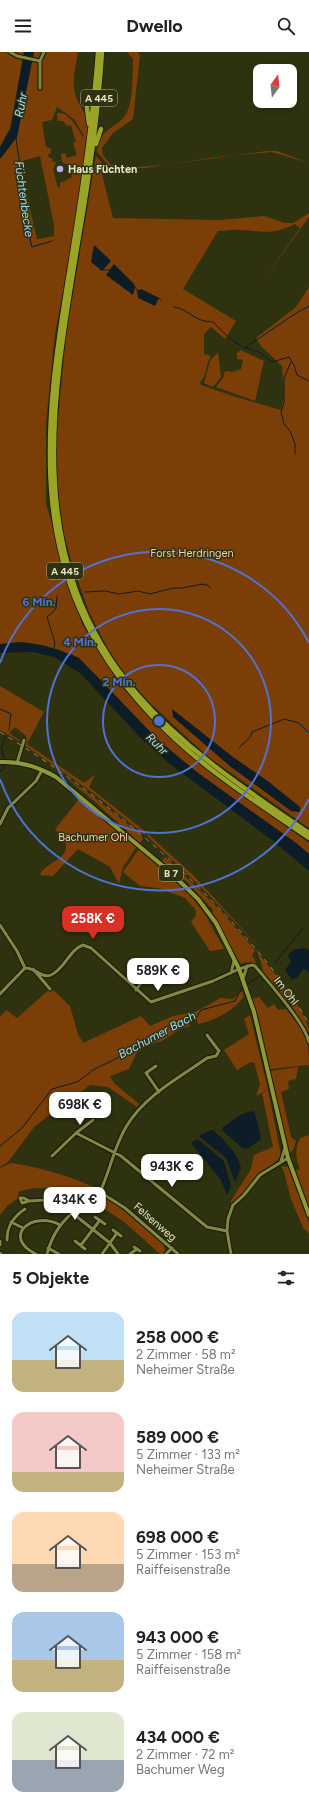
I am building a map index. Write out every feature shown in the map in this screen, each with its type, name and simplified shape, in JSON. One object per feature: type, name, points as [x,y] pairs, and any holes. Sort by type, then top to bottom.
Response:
[{"type":"highway","name":"A 445","points":[[98,52],[88,149],[59,335],[50,407],[49,458],[51,498],[57,539],[66,573],[79,609],[105,658],[128,689],[150,714],[185,748],[222,778],[309,838]]},
{"type":"highway","name":"A 445","points":[[102,52],[94,144],[63,336],[55,407],[53,458],[56,498],[63,545],[70,572],[83,608],[109,656],[135,692],[153,711],[209,762],[309,833]]},
{"type":"highway","points":[[87,108],[89,117],[89,137]]},
{"type":"highway","points":[[94,144],[101,129]]},
{"type":"main road","name":"B 7","points":[[0,762],[17,763],[42,770],[62,782],[189,889],[216,923],[243,980],[256,1020],[285,1148],[309,1215]]},
{"type":"street","points":[[10,52],[38,61]]},
{"type":"street","points":[[40,88],[38,61],[44,52]]},
{"type":"street","points":[[17,763],[24,740]]},
{"type":"street","points":[[0,824],[8,808],[36,781],[42,770]]},
{"type":"street","points":[[0,925],[17,951],[25,968]]},
{"type":"street","points":[[25,968],[33,969],[45,975],[52,975],[76,948],[84,945],[91,948],[148,1001],[152,1002],[213,981],[247,966]]},
{"type":"street","points":[[231,973],[234,959]]},
{"type":"street","name":"Im Ohl","points":[[247,966],[254,965],[260,972],[307,1033],[309,1042]]},
{"type":"street","points":[[243,980],[247,966]]},
{"type":"street","points":[[0,994],[25,968]]},
{"type":"street","points":[[33,969],[50,989]]},
{"type":"street","points":[[136,990],[146,976]]},
{"type":"street","points":[[47,1254],[48,1248],[60,1225],[74,1212],[94,1199],[100,1192],[126,1126],[141,1107],[159,1092],[207,1058],[216,1056],[219,1051],[207,1035]]},
{"type":"street","points":[[156,1066],[146,1073],[159,1092]]},
{"type":"street","points":[[52,1156],[76,1133],[93,1120]]},
{"type":"street","points":[[76,1133],[115,1152],[200,1222],[212,1229],[227,1231]]},
{"type":"street","points":[[280,1162],[285,1148]]},
{"type":"street","points":[[231,1254],[227,1231],[228,1219],[233,1205],[244,1195],[260,1175],[288,1158]]},
{"type":"street","name":"Felsenweg","points":[[100,1192],[126,1208],[178,1254]]},
{"type":"street","points":[[29,1201],[47,1200],[68,1205],[76,1216],[110,1243],[118,1254]]},
{"type":"street","points":[[7,1240],[11,1222],[18,1213],[25,1209]]},
{"type":"street","points":[[95,1217],[105,1224]]},
{"type":"street","points":[[36,1254],[30,1251],[23,1244],[21,1238],[23,1228],[30,1222],[40,1220],[60,1225]]},
{"type":"street","points":[[81,1245],[100,1220]]},
{"type":"street","points":[[11,1222],[23,1228]]},
{"type":"street","points":[[113,1230],[121,1236]]},
{"type":"street","points":[[101,1253],[117,1233]]},
{"type":"street","points":[[0,1241],[0,1245]]},
{"type":"street","points":[[75,1241],[85,1249]]},
{"type":"street","points":[[48,1248],[58,1254]]},
{"type":"street","points":[[166,1254],[172,1248]]},
{"type":"street","points":[[130,1254],[137,1249]]},
{"type":"green space","points":[[0,52],[24,52],[10,128],[0,147]]},
{"type":"green space","points":[[34,52],[78,52],[74,88],[79,103],[85,113],[88,129],[73,238],[55,334],[46,423],[46,504],[82,624],[119,683],[153,721],[198,763],[309,843],[309,854],[296,843],[198,773],[158,740],[94,673],[62,651],[42,645],[22,642],[0,644],[0,159],[17,137]],"holes":[[[57,107],[74,119],[84,136],[83,137],[69,117],[61,113],[57,113],[58,121],[63,121],[67,126],[71,125],[76,142],[73,143],[77,155],[67,158],[65,153],[61,154],[62,162],[65,164],[70,164],[72,177],[60,183],[60,187],[58,188],[53,170],[56,162],[53,162],[52,158],[49,158],[48,154],[51,153],[51,149],[46,147],[42,122],[52,120]],[[40,156],[54,225],[54,236],[37,239],[19,162]]]},
{"type":"green space","points":[[127,52],[138,52],[140,56],[133,119],[113,133],[102,148],[103,155],[110,164],[124,168],[164,165],[145,168],[119,169],[109,166],[97,152],[99,143],[105,132],[123,118],[129,107],[132,89],[133,59]]},
{"type":"green space","points":[[277,151],[309,163],[272,152],[236,155]]},
{"type":"green space","points":[[236,155],[165,165],[217,157]]},
{"type":"green space","name":"Forst Herdringen","points":[[96,156],[102,163],[101,167],[103,168],[105,165],[118,171],[104,168],[102,174],[113,218],[220,220],[264,216],[285,223],[293,223],[309,213],[309,217],[257,289],[300,228],[295,224],[279,230],[267,232],[234,230],[218,231],[183,289],[236,321],[225,339],[211,327],[204,334],[204,354],[211,356],[203,379],[200,382],[201,385],[281,410],[284,396],[282,366],[261,346],[256,338],[296,307],[309,287],[309,828],[207,756],[148,701],[127,677],[108,649],[89,612],[73,567],[64,535],[56,477],[56,441],[66,335]],"holes":[[[95,246],[111,261],[91,262]]]},
{"type":"green space","points":[[241,350],[264,361],[255,401],[216,387],[223,378],[225,371],[233,372],[241,369],[243,360],[237,359],[237,353]]},
{"type":"green space","points":[[218,352],[221,377],[213,387],[204,383],[210,361]]},
{"type":"green space","points":[[0,686],[44,712],[27,744],[84,783],[95,775],[89,787],[146,832],[145,835],[93,793],[24,745],[26,736],[15,727],[9,733],[22,743],[0,730]]},
{"type":"green space","points":[[64,776],[91,795],[140,834],[143,839],[140,843],[94,801]]},
{"type":"green space","name":"Bachumer Ohl","points":[[80,798],[137,846],[123,867],[119,884],[110,867],[78,849],[53,876],[40,875],[46,867],[61,857],[64,853],[66,848],[65,842],[55,829]]},
{"type":"green space","points":[[148,834],[194,876],[259,947],[205,891],[147,836]]},
{"type":"green space","points":[[139,849],[190,895],[205,914],[224,949],[210,951],[191,922],[196,915],[195,909],[185,898],[158,888],[140,886],[123,872]]},
{"type":"green space","points":[[165,857],[220,910],[255,950],[252,955],[258,967],[250,962],[240,963],[212,912],[213,910],[188,883],[162,861]]},
{"type":"green space","points":[[258,953],[296,1003],[303,1014],[309,1033],[263,972]]},
{"type":"green space","points":[[51,988],[70,1006],[78,1034],[83,1043],[141,1016],[150,1026],[173,1016],[195,1012],[221,998],[233,999],[242,991],[244,996],[235,1006],[217,1018],[198,1024],[196,1018],[189,1020],[190,1026],[180,1029],[162,1041],[145,1046],[136,1054],[129,1069],[110,1076],[114,1083],[139,1104],[137,1107],[108,1087],[90,1085],[35,1126],[8,1162],[0,1167],[0,1017],[6,1010],[17,1018]]},
{"type":"green space","points":[[259,997],[268,1008],[274,1004],[278,1010],[286,1009],[297,1023],[304,1034],[308,1046],[309,1065],[270,1069],[252,999]]},
{"type":"green space","points":[[250,1015],[268,1089],[256,1096],[260,1084],[254,1062],[249,1063],[237,1070],[224,1050],[249,1034],[244,1019]]},
{"type":"green space","points":[[298,1067],[296,1079],[288,1081],[289,1089],[281,1092],[291,1137],[296,1141],[293,1150],[289,1154],[270,1071]]},
{"type":"green space","points":[[268,1090],[281,1155],[278,1160],[254,1179],[244,1193],[231,1204],[231,1201],[251,1169],[254,1155],[273,1147],[262,1093]]},
{"type":"green space","points":[[309,1135],[309,1209],[295,1171],[300,1169],[296,1153],[298,1142],[300,1138]]},
{"type":"green space","points":[[11,1163],[56,1173],[100,1190],[87,1201],[71,1194],[53,1189],[27,1189],[18,1192],[19,1198],[8,1205],[0,1215],[0,1168]]},
{"type":"green space","points":[[281,1166],[288,1167],[309,1223],[309,1235],[306,1229],[304,1230],[291,1199]]},
{"type":"green space","points":[[102,1196],[125,1211],[164,1245],[165,1250],[163,1254],[160,1254],[123,1221],[93,1202]]},
{"type":"water","name":"Ruhr","points":[[24,52],[34,52],[17,137],[0,159],[0,147],[11,128]]},
{"type":"water","points":[[94,245],[111,261],[102,271],[91,262]]},
{"type":"water","points":[[114,264],[134,284],[135,287],[133,295],[106,275]]},
{"type":"water","points":[[141,289],[159,298],[155,306],[138,298],[137,291]]},
{"type":"water","name":"Ruhr","points":[[22,642],[37,644],[65,652],[79,658],[158,740],[198,773],[296,843],[309,854],[309,871],[272,840],[170,764],[140,737],[80,673],[54,657],[33,652],[0,653],[0,644]]},
{"type":"water","points":[[172,709],[300,807],[299,812],[291,811],[231,767],[173,717]]},
{"type":"water","points":[[303,948],[309,950],[309,973],[303,969],[298,977],[292,980],[285,970],[291,962],[288,955],[293,950]]},
{"type":"water","points":[[252,1111],[255,1113],[261,1137],[260,1140],[247,1149],[242,1148],[222,1130],[223,1127],[237,1118]]},
{"type":"water","points":[[213,1130],[230,1147],[237,1157],[241,1168],[235,1182],[226,1158],[199,1136]]},
{"type":"water","points":[[197,1139],[224,1161],[231,1186],[227,1195],[221,1180],[191,1143]]},
{"type":"waterway","name":"Füchtenbecke","points":[[16,138],[32,247],[52,241]]},
{"type":"waterway","name":"Füchtenbecke","points":[[102,270],[110,270]]},
{"type":"waterway","name":"Füchtenbecke","points":[[134,286],[138,291]]},
{"type":"waterway","points":[[246,347],[309,306]]},
{"type":"waterway","name":"Füchtenbecke","points":[[174,307],[184,310],[201,320],[213,322],[227,336]]},
{"type":"waterway","name":"Füchtenbecke","points":[[229,338],[243,347],[259,352],[272,362],[289,357],[294,365],[297,375],[309,381]]},
{"type":"waterway","points":[[291,362],[284,378],[284,403],[281,412],[284,424],[290,431],[295,444],[295,454]]},
{"type":"waterway","points":[[85,592],[105,591],[119,594],[138,591],[150,594],[173,588],[203,584],[211,588]]},
{"type":"waterway","points":[[54,648],[55,643],[47,617],[56,609],[57,596]]},
{"type":"waterway","points":[[0,709],[11,714],[9,730]]},
{"type":"waterway","points":[[239,748],[249,739],[252,732],[284,719],[299,723],[309,733]]},
{"type":"waterway","points":[[4,757],[1,749],[5,738]]},
{"type":"waterway","points":[[0,771],[4,769],[4,766]]},
{"type":"waterway","name":"Bachumer Bach","points":[[275,963],[303,928]]},
{"type":"waterway","name":"Bachumer Bach","points":[[246,985],[260,976]]},
{"type":"waterway","name":"Bachumer Bach","points":[[91,1071],[132,1049],[168,1026],[188,1018],[197,1017],[201,1010],[235,1001],[243,987]]},
{"type":"waterway","name":"Bachumer Bach","points":[[0,1146],[22,1128],[52,1089],[77,1082],[91,1072]]},
{"type":"railway","points":[[0,732],[32,752],[93,796],[123,819],[179,869],[232,922],[264,958],[283,983],[309,1024]]},
{"type":"place","name":"Haus Füchten","points":[[60,169]]}]
